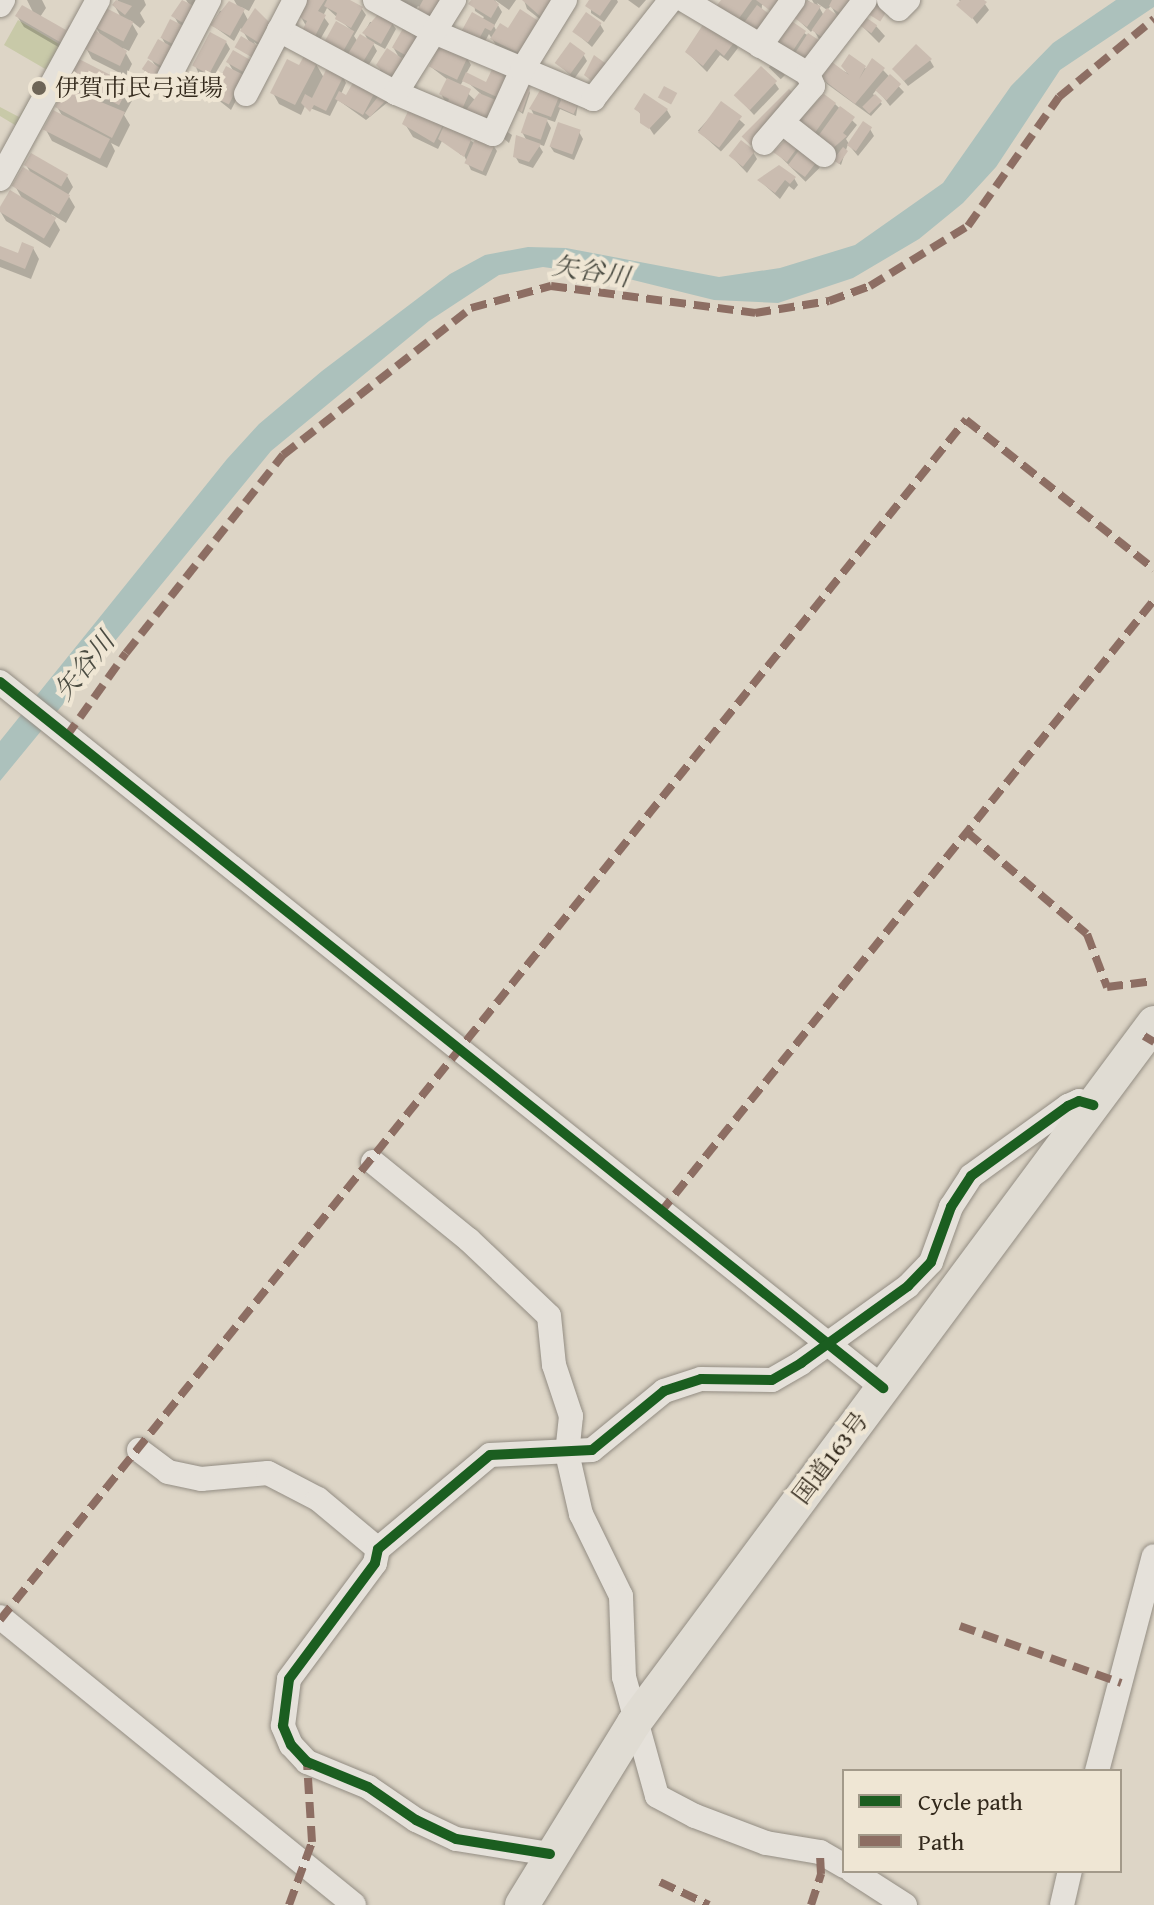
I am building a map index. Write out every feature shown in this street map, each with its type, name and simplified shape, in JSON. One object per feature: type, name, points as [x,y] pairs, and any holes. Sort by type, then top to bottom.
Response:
[{"type":"highway","name":"国道163号","points":[[522,1905],[550,1854],[634,1723],[1154,1023]]},
{"type":"street","points":[[0,179],[98,0]]},
{"type":"street","points":[[169,77],[209,0]]},
{"type":"street","points":[[246,94],[295,0]]},
{"type":"street","points":[[375,0],[434,32],[593,99],[671,0]]},
{"type":"street","points":[[396,93],[454,0]]},
{"type":"street","points":[[279,30],[396,93],[493,134],[522,70],[565,0]]},
{"type":"street","points":[[684,0],[808,74],[813,86],[764,143]]},
{"type":"street","points":[[760,46],[793,0]]},
{"type":"street","points":[[808,74],[865,0]]},
{"type":"street","points":[[889,0],[899,9],[908,0]]},
{"type":"street","points":[[783,123],[824,155]]},
{"type":"street","points":[[0,682],[883,1388]]},
{"type":"street","points":[[550,1854],[456,1839],[416,1820],[368,1787],[307,1762],[291,1745],[283,1726],[289,1679],[375,1563],[378,1549],[490,1455],[567,1453],[608,1442],[664,1391],[701,1379],[772,1380],[827,1346],[908,1286],[931,1262],[951,1207],[971,1176],[1068,1106],[1079,1101],[1093,1105]]},
{"type":"street","points":[[373,1162],[469,1240],[549,1316],[554,1365],[571,1416],[567,1453],[581,1514],[625,1614],[621,1654],[634,1723],[657,1796],[695,1816],[766,1843],[820,1852],[842,1865]]},
{"type":"street","points":[[139,1450],[168,1472],[201,1479],[268,1473],[318,1499],[378,1549]]},
{"type":"street","points":[[1098,1769],[1154,1556]]},
{"type":"street","points":[[0,1617],[354,1905]]},
{"type":"street","points":[[855,1873],[905,1905]]},
{"type":"street","points":[[1062,1905],[1070,1873]]},
{"type":"green space","name":"伊賀市民弓道場","points":[[18,20],[66,48],[20,128],[0,116],[0,107],[19,117],[47,70],[4,45]]},
{"type":"water","name":"矢谷川","points":[[1116,0],[1154,0],[1154,7],[1060,70],[996,167],[963,203],[919,239],[853,278],[778,303],[714,300],[629,279],[543,267],[499,275],[429,321],[271,451],[0,781],[0,741],[227,459],[259,424],[322,371],[450,274],[485,255],[528,247],[566,248],[719,277],[780,268],[855,245],[943,183],[1011,86],[1053,43]]},
{"type":"building","points":[[116,0],[132,6],[125,15],[112,5]]},
{"type":"building","points":[[182,0],[194,6],[185,24],[171,16]]},
{"type":"building","points":[[301,0],[325,0],[318,11],[326,15],[313,40],[301,33],[307,21],[299,17]]},
{"type":"building","points":[[327,0],[350,0],[363,7],[351,28],[335,19],[337,13],[324,6]]},
{"type":"building","points":[[423,0],[444,0],[434,18],[418,9]]},
{"type":"building","points":[[471,0],[494,0],[499,4],[491,18],[468,4]]},
{"type":"building","points":[[522,0],[551,0],[552,1],[541,17]]},
{"type":"building","points":[[589,0],[611,0],[600,16],[585,6]]},
{"type":"building","points":[[721,0],[752,0],[735,24],[714,9]]},
{"type":"building","points":[[756,0],[777,0],[781,3],[773,13]]},
{"type":"building","points":[[805,0],[821,6],[807,27],[793,17]]},
{"type":"building","points":[[832,0],[854,0],[844,16],[829,6]]},
{"type":"building","points":[[876,0],[889,8],[880,22],[868,14]]},
{"type":"building","points":[[961,0],[987,2],[972,19],[956,5]]},
{"type":"building","points":[[229,1],[245,9],[230,36],[210,25]]},
{"type":"building","points":[[22,5],[66,30],[69,25],[75,29],[65,45],[15,16]]},
{"type":"building","points":[[757,5],[771,15],[755,37],[741,27]]},
{"type":"building","points":[[104,7],[133,22],[123,42],[94,27]]},
{"type":"building","points":[[255,8],[271,24],[259,43],[240,31]]},
{"type":"building","points":[[827,8],[844,20],[829,42],[812,30]]},
{"type":"building","points":[[520,9],[540,22],[523,55],[490,39],[500,23],[508,28]]},
{"type":"building","points":[[472,12],[495,25],[491,31],[485,28],[478,41],[461,32]]},
{"type":"building","points":[[586,12],[602,23],[588,43],[572,32]]},
{"type":"building","points":[[379,13],[394,21],[381,44],[362,33]]},
{"type":"building","points":[[864,16],[877,25],[871,33],[858,24]]},
{"type":"building","points":[[170,19],[184,26],[175,45],[160,38]]},
{"type":"building","points":[[790,20],[806,31],[790,55],[772,42]]},
{"type":"building","points":[[336,21],[354,31],[342,53],[324,43]]},
{"type":"building","points":[[704,23],[724,38],[728,34],[736,40],[724,56],[716,49],[703,66],[685,52]]},
{"type":"building","points":[[405,25],[422,35],[409,58],[392,48]]},
{"type":"building","points":[[93,29],[127,51],[120,66],[83,48]]},
{"type":"building","points":[[210,32],[227,41],[209,74],[192,66]]},
{"type":"building","points":[[808,33],[825,44],[811,65],[794,54]]},
{"type":"building","points":[[360,34],[375,43],[361,65],[347,56]]},
{"type":"building","points":[[241,36],[258,46],[252,57],[234,47]]},
{"type":"building","points":[[158,39],[174,48],[163,67],[147,58]]},
{"type":"building","points":[[570,42],[585,53],[570,74],[555,63]]},
{"type":"building","points":[[440,43],[468,56],[457,80],[429,67]]},
{"type":"building","points":[[916,44],[932,59],[904,81],[892,69]]},
{"type":"building","points":[[387,48],[406,61],[393,82],[376,65]]},
{"type":"building","points":[[233,50],[250,60],[243,72],[226,62]]},
{"type":"building","points":[[849,54],[866,66],[859,79],[872,58],[885,68],[855,104],[821,78],[832,62],[849,75],[841,66]]},
{"type":"building","points":[[594,55],[612,68],[598,86],[584,75]]},
{"type":"building","points":[[304,56],[317,63],[295,105],[270,93],[287,59],[299,65]]},
{"type":"building","points":[[77,58],[130,85],[119,105],[67,78]]},
{"type":"building","points":[[148,60],[163,70],[157,79],[142,69]]},
{"type":"building","points":[[494,65],[509,76],[499,98],[462,81],[466,72],[486,82]]},
{"type":"building","points":[[226,66],[244,75],[229,104],[211,95]]},
{"type":"building","points":[[761,66],[777,81],[750,110],[734,95]]},
{"type":"building","points":[[326,70],[344,75],[326,111],[314,105],[310,112],[301,103],[305,94],[312,98]]},
{"type":"building","points":[[890,74],[901,84],[886,100],[875,90]]},
{"type":"building","points":[[447,78],[471,89],[460,114],[445,107],[449,99],[439,94]]},
{"type":"building","points":[[355,79],[376,90],[363,115],[335,99],[339,91],[346,95]]},
{"type":"building","points":[[522,86],[530,89],[522,112],[513,108]]},
{"type":"building","points":[[664,86],[677,93],[671,105],[658,97]]},
{"type":"building","points":[[65,87],[125,112],[112,138],[55,107]]},
{"type":"building","points":[[542,87],[560,94],[551,117],[529,109]]},
{"type":"building","points":[[789,89],[798,98],[751,146],[742,136]]},
{"type":"building","points":[[381,93],[388,98],[370,117],[365,113]]},
{"type":"building","points":[[479,93],[498,101],[488,125],[463,114]]},
{"type":"building","points":[[644,93],[668,109],[649,129],[640,123],[640,113],[634,109]]},
{"type":"building","points":[[824,94],[836,103],[812,137],[794,124]]},
{"type":"building","points":[[875,94],[882,101],[869,114],[862,107]]},
{"type":"building","points":[[563,96],[579,103],[574,114],[558,107]]},
{"type":"building","points":[[721,101],[742,116],[719,148],[698,133]]},
{"type":"building","points":[[840,106],[855,117],[843,133],[847,136],[831,150],[816,139]]},
{"type":"building","points":[[410,107],[432,122],[435,116],[445,121],[434,143],[402,124]]},
{"type":"building","points":[[53,110],[110,139],[100,159],[43,130]]},
{"type":"building","points":[[528,112],[548,119],[541,140],[521,133]]},
{"type":"building","points":[[863,121],[872,127],[856,151],[847,145]]},
{"type":"building","points":[[558,122],[581,130],[572,154],[550,147]]},
{"type":"building","points":[[445,123],[473,135],[464,157],[438,139]]},
{"type":"building","points":[[477,135],[495,143],[483,171],[464,163]]},
{"type":"building","points":[[516,135],[541,144],[529,162],[513,157]]},
{"type":"building","points":[[790,136],[800,144],[787,162],[773,152]]},
{"type":"building","points":[[741,140],[755,151],[743,167],[729,156]]},
{"type":"building","points":[[803,145],[818,160],[805,177],[788,165]]},
{"type":"building","points":[[843,147],[848,151],[839,164],[833,160]]},
{"type":"building","points":[[31,153],[68,174],[61,187],[24,165]]},
{"type":"building","points":[[779,165],[796,177],[790,184],[785,180],[775,193],[757,180]]},
{"type":"building","points":[[23,167],[70,195],[59,214],[12,186]]},
{"type":"building","points":[[10,190],[56,218],[44,238],[0,212]]},
{"type":"building","points":[[22,242],[34,247],[25,269],[0,259],[0,246],[18,253]]},
{"type":"marked path","points":[[66,737],[126,653],[283,455],[471,308],[551,286],[755,313],[829,301],[870,286],[968,226],[1059,97],[1154,19]]},
{"type":"marked path","points":[[0,1620],[966,420],[1154,569]]},
{"type":"marked path","points":[[660,1213],[1154,600]]},
{"type":"marked path","points":[[967,832],[1087,934],[1107,987],[1154,981]]},
{"type":"marked path","points":[[1144,1036],[1154,1042]]},
{"type":"marked path","points":[[960,1626],[1121,1683]]},
{"type":"marked path","points":[[289,1905],[312,1842],[307,1762]]},
{"type":"marked path","points":[[811,1905],[821,1874],[820,1852]]},
{"type":"marked path","points":[[660,1882],[709,1905]]},
{"type":"cycle path","points":[[0,682],[883,1388]]},
{"type":"cycle path","points":[[550,1854],[456,1839],[416,1820],[368,1787],[307,1762],[291,1745],[283,1726],[289,1679],[375,1563],[378,1549],[490,1455],[592,1450],[664,1391],[701,1379],[772,1380],[801,1363],[908,1286],[931,1262],[951,1207],[971,1176],[1068,1106],[1079,1101],[1093,1105]]},
{"type":"place","name":"伊賀市民弓道場","points":[[39,88]]}]
